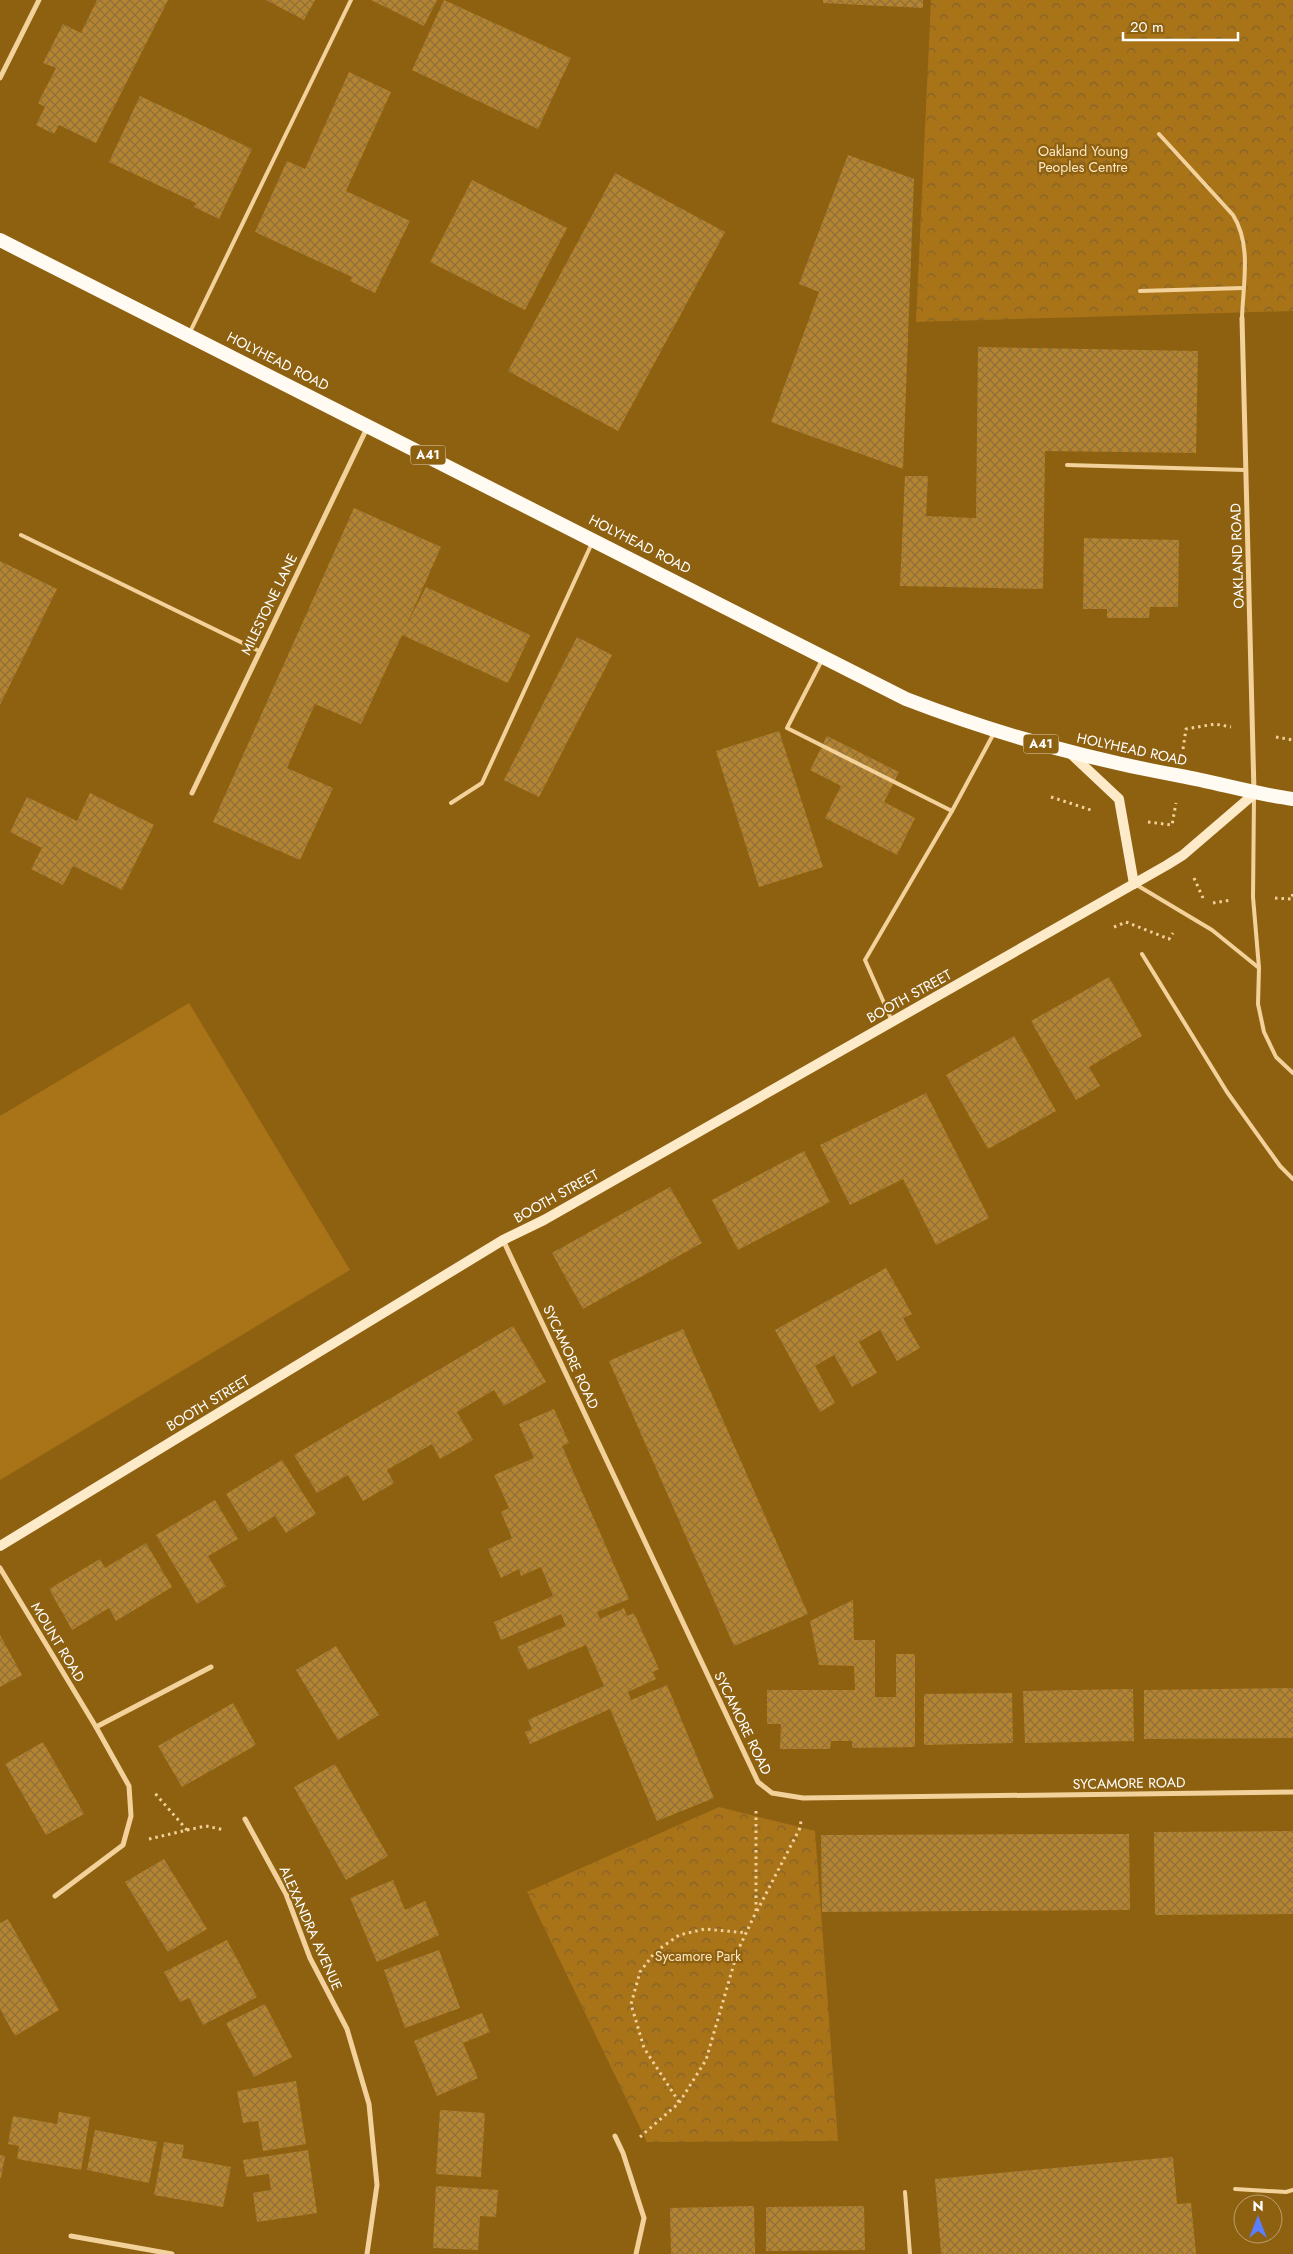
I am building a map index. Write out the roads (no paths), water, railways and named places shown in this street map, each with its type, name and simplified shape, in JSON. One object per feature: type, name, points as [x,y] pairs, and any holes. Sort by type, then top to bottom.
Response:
[{"type":"highway","name":"HOLYHEAD ROAD","points":[[0,240],[369,425],[906,699],[995,731],[1070,752],[1254,794],[1293,799]]},
{"type":"main road","points":[[1070,752],[1119,799],[1134,884]]},
{"type":"main road","name":"BOOTH STREET","points":[[0,1546],[504,1240],[544,1220],[1183,855],[1254,794]]},
{"type":"street","points":[[0,78],[40,0]]},
{"type":"street","name":"OAKLAND ROAD","points":[[1242,318],[1254,794]]},
{"type":"street","name":"MILESTONE LANE","points":[[192,793],[369,425]]},
{"type":"street","name":"SYCAMORE ROAD","points":[[504,1240],[758,1782],[772,1793],[804,1798],[1293,1792]]},
{"type":"street","name":"MOUNT ROAD","points":[[0,1568],[96,1727],[129,1786],[131,1816],[124,1845],[55,1896]]},
{"type":"street","points":[[96,1727],[211,1667]]},
{"type":"street","name":"ALEXANDRA AVENUE","points":[[245,1819],[286,1894],[310,1958],[347,2029],[369,2104],[377,2185],[367,2254]]},
{"type":"street","points":[[615,2136],[623,2152],[644,2218],[636,2254]]},
{"type":"street","points":[[71,2236],[172,2254]]},
{"type":"lane","points":[[189,334],[351,0]]},
{"type":"lane","points":[[1159,134],[1233,215],[1241,227],[1245,247],[1242,318]]},
{"type":"lane","points":[[1140,291],[1243,288]]},
{"type":"lane","points":[[1067,465],[1245,470]]},
{"type":"lane","points":[[21,535],[259,651]]},
{"type":"lane","points":[[451,803],[482,783],[594,539]]},
{"type":"lane","points":[[824,656],[787,728],[952,811]]},
{"type":"lane","points":[[892,1021],[865,960],[952,811],[995,731]]},
{"type":"lane","points":[[1254,794],[1253,897],[1259,968],[1258,1004],[1264,1032],[1276,1057],[1293,1073]]},
{"type":"lane","points":[[1134,884],[1212,930],[1259,968]]},
{"type":"lane","points":[[1142,954],[1227,1092],[1280,1166],[1293,1179]]},
{"type":"lane","points":[[1234,2189],[1286,2192],[1293,2190]]},
{"type":"lane","points":[[905,2192],[910,2254]]},
{"type":"park label","name":"Oakland Young Peoples Centre","points":[[1083,160]]},
{"type":"park label","name":"Sycamore Park","points":[[698,1956]]}]
